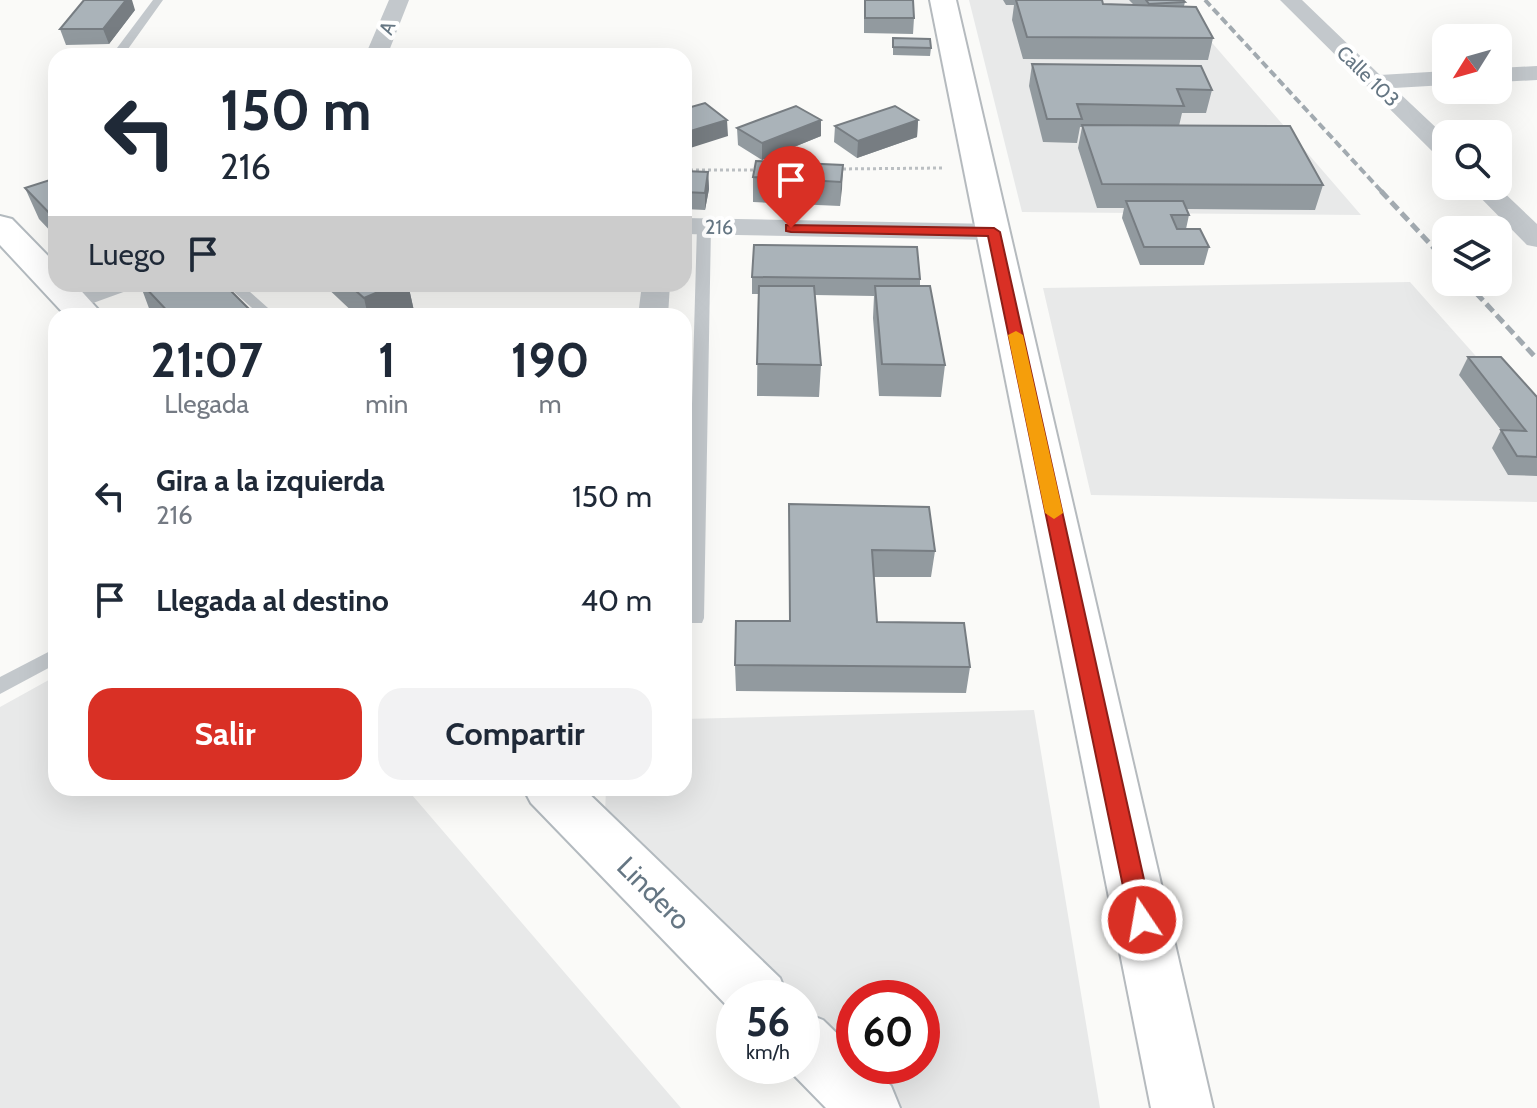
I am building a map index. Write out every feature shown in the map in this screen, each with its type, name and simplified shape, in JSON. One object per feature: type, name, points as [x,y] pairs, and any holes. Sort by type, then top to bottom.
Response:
[{"type":"main road","points":[[943,0],[1182,1108]]},
{"type":"main road","points":[[0,226],[48,276]]},
{"type":"main road","points":[[63,292],[78,308]]},
{"type":"main road","name":"Lindero","points":[[557,796],[741,980]]},
{"type":"main road","points":[[820,1059],[869,1108]]},
{"type":"street","name":"A","points":[[379,48],[399,0]]},
{"type":"street","name":"Calle 103","points":[[1290,0],[1432,137]]},
{"type":"street","points":[[1512,74],[1537,73]]},
{"type":"street","points":[[1375,82],[1432,79]]},
{"type":"street","points":[[1497,200],[1535,236]]},
{"type":"street","name":"216","points":[[694,226],[994,232]]},
{"type":"street","points":[[81,308],[106,292]]},
{"type":"lane","points":[[123,48],[158,0]]},
{"type":"lane","points":[[694,226],[695,618]]},
{"type":"lane","points":[[242,292],[260,308]]},
{"type":"lane","points":[[0,686],[48,659]]},
{"type":"path","points":[[827,169],[980,168]]},
{"type":"path","points":[[692,170],[763,170]]},
{"type":"shaded area","points":[[969,0],[1175,0],[1361,215],[1022,212]]},
{"type":"shaded area","points":[[1410,282],[1537,425],[1537,502],[1091,495],[1043,288]]},
{"type":"shaded area","points":[[48,680],[48,796],[413,796],[681,1108],[0,1108],[0,707]]},
{"type":"shaded area","points":[[1034,710],[1100,1108],[899,1108],[875,1084],[940,1084],[940,980],[836,980],[836,1045],[820,1029],[820,980],[771,980],[605,813],[606,796],[692,796],[692,719]]},
{"type":"building","points":[[84,0],[126,0],[103,29],[60,29]]},
{"type":"building","points":[[865,0],[913,0],[914,18],[865,18]]},
{"type":"building","points":[[1016,0],[1102,0],[1103,4],[1196,7],[1213,38],[1027,37]]},
{"type":"building","points":[[1146,0],[1183,0],[1185,2],[1149,4]]},
{"type":"building","points":[[893,38],[930,39],[931,48],[893,47]]},
{"type":"building","points":[[1032,64],[1201,66],[1212,90],[1177,89],[1184,106],[1077,104],[1082,119],[1047,119]]},
{"type":"building","points":[[705,103],[727,120],[692,131],[692,107]]},
{"type":"building","points":[[796,106],[821,120],[762,143],[737,128]]},
{"type":"building","points":[[895,106],[918,120],[858,141],[835,126]]},
{"type":"building","points":[[1082,125],[1290,126],[1323,185],[1102,184]]},
{"type":"building","points":[[756,161],[843,165],[841,182],[753,177]]},
{"type":"building","points":[[692,171],[708,172],[705,193],[692,192]]},
{"type":"building","points":[[48,181],[48,212],[25,188]]},
{"type":"building","points":[[1126,201],[1183,201],[1189,215],[1171,215],[1177,229],[1200,229],[1209,247],[1144,247]]},
{"type":"building","points":[[754,245],[917,247],[920,279],[752,277]]},
{"type":"building","points":[[759,286],[814,286],[821,365],[757,364]]},
{"type":"building","points":[[875,286],[930,286],[945,365],[882,364]]},
{"type":"building","points":[[150,292],[232,292],[248,308],[164,308]]},
{"type":"building","points":[[357,292],[378,292],[364,298]]},
{"type":"building","points":[[1468,357],[1501,357],[1537,397],[1537,457],[1517,456],[1501,430],[1526,431]]},
{"type":"building","points":[[789,504],[929,507],[935,551],[872,550],[877,622],[964,623],[970,667],[735,665],[736,621],[790,621]]},
{"type":"railway","points":[[1205,0],[1383,193]]},
{"type":"railway","points":[[1381,191],[1432,246]]},
{"type":"railway","points":[[1479,296],[1537,359]]},
{"type":"slow traffic","points":[[1016,335],[1054,513]]},
{"type":"route","points":[[791,228],[994,232],[1142,920]]}]
